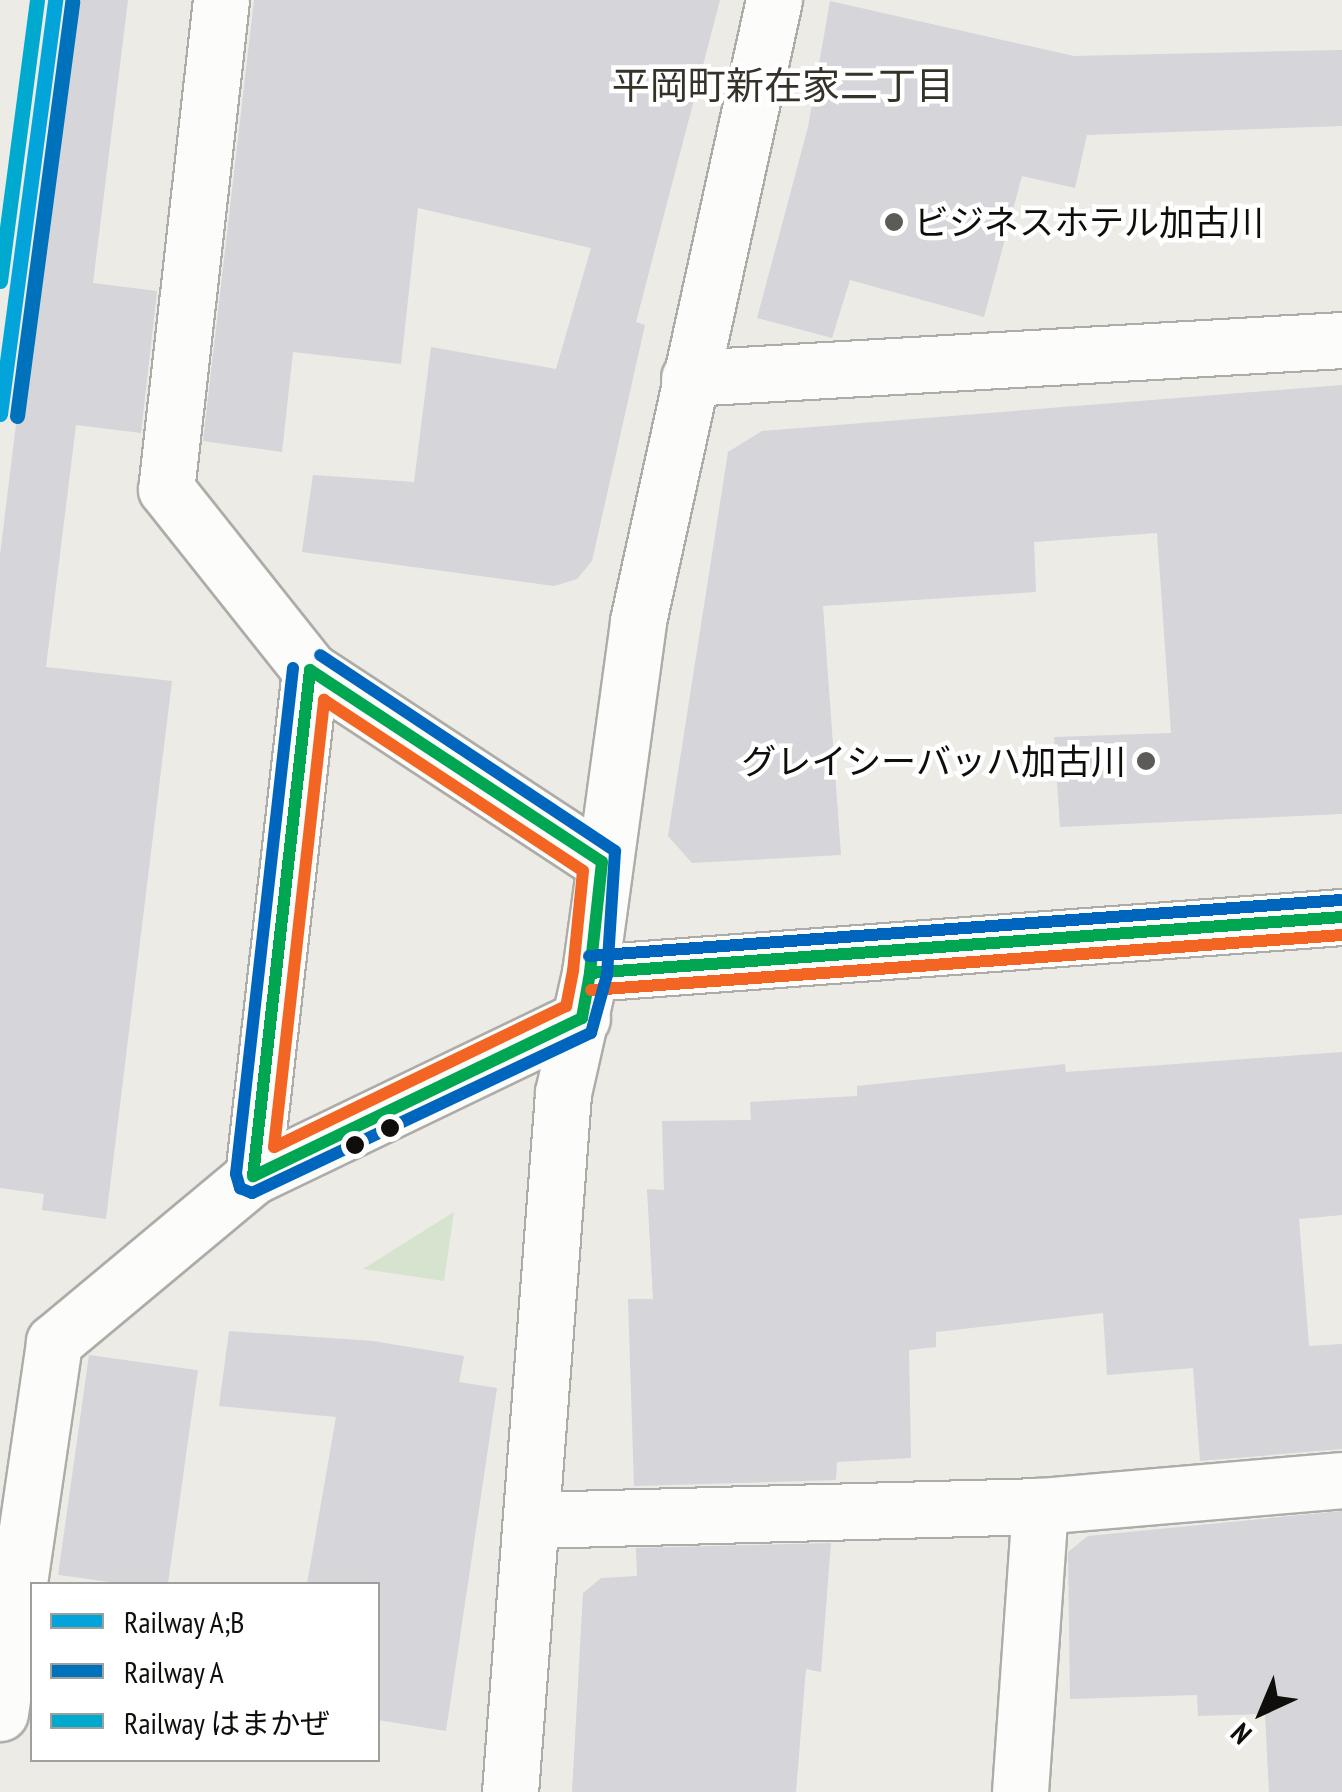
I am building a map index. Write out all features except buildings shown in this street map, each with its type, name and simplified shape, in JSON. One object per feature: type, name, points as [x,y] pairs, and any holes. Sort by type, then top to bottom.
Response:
[{"type":"street","points":[[221,0],[166,488],[310,670],[602,862]]},
{"type":"street","points":[[510,1792],[534,1520],[559,1130],[586,996],[638,621],[774,0]]},
{"type":"street","points":[[689,378],[1342,340]]},
{"type":"street","points":[[253,1176],[310,670]]},
{"type":"street","points":[[0,1713],[54,1342],[253,1176],[586,996],[1342,917]]},
{"type":"street","points":[[534,1520],[1040,1506],[1342,1480]]},
{"type":"street","points":[[1020,1792],[1040,1506]]},
{"type":"green space","points":[[454,1212],[444,1281],[363,1269]]},
{"type":"rail line","name":"はまかぜ","points":[[0,281],[37,0]]},
{"type":"rail line","name":"A;B","points":[[0,414],[55,0]]},
{"type":"rail line","name":"A","points":[[17,416],[72,2]]},
{"type":"transit line","points":[[293,668],[236,1174],[240,1188],[252,1193],[591,1033],[607,975],[615,851],[320,655]]},
{"type":"transit line","points":[[310,670],[602,862],[590,973],[582,1018],[253,1176],[310,670]]},
{"type":"transit line","points":[[324,700],[583,871],[573,971],[566,1006],[274,1147],[324,700]]},
{"type":"transit line","points":[[589,956],[1341,900]]},
{"type":"transit line","points":[[590,973],[1342,917]]},
{"type":"transit line","points":[[591,990],[1342,935]]},
{"type":"place","name":"ビジネスホテル加古川","points":[[894,222]]},
{"type":"place","name":"グレイシーバッハ加古川","points":[[1146,761]]},
{"type":"district","name":"平岡町新在家二丁目","points":[[783,85]]}]
